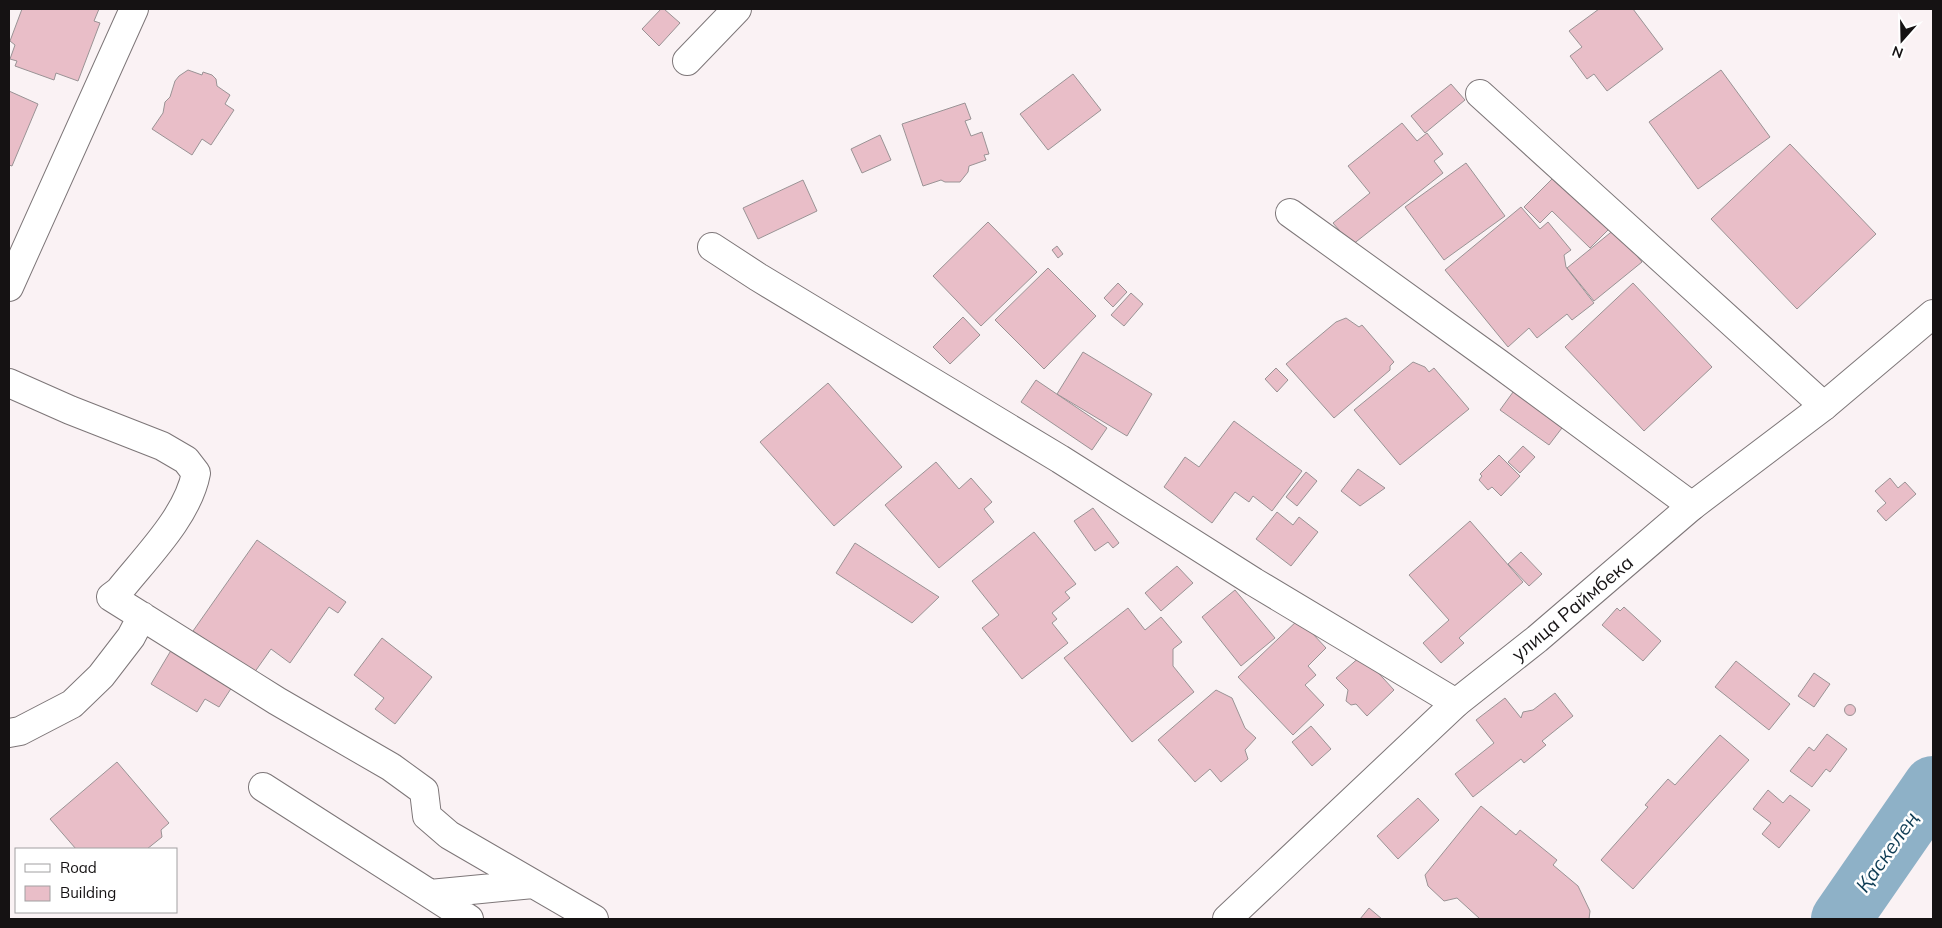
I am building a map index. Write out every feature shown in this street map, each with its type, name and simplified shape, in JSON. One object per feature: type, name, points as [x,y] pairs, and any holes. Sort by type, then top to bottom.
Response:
[{"type":"street","points":[[9,288],[134,9]]},
{"type":"street","points":[[687,61],[737,9]]},
{"type":"street","points":[[1480,94],[1824,406]]},
{"type":"street","points":[[1290,213],[1692,506]]},
{"type":"street","points":[[712,247],[766,282],[1060,459],[1254,582],[1456,703]]},
{"type":"street","name":"улица Раймбека","points":[[1228,919],[1456,703],[1537,639],[1692,506],[1824,406],[1933,314]]},
{"type":"street","points":[[9,382],[70,410],[162,446],[186,460],[196,473],[194,485],[165,534],[112,598],[277,701],[392,766],[424,791],[428,816],[449,835],[594,919]]},
{"type":"street","points":[[9,733],[20,731],[72,704],[102,676],[131,637],[142,616]]},
{"type":"street","points":[[263,787],[469,919]]},
{"type":"street","points":[[430,894],[533,884]]},
{"type":"building","points":[[22,9],[99,9],[94,21],[100,23],[78,81],[56,73],[54,80],[15,66],[17,61],[10,59],[15,45],[10,41]]},
{"type":"building","points":[[661,9],[664,9],[680,23],[659,46],[642,29]]},
{"type":"building","points":[[1599,9],[1633,9],[1663,49],[1607,91],[1594,74],[1587,79],[1570,56],[1582,47],[1569,31]]},
{"type":"building","points":[[188,70],[202,75],[203,72],[212,75],[216,79],[217,86],[230,95],[225,104],[234,110],[211,145],[202,139],[192,155],[152,129],[163,113],[165,102],[170,97],[175,81]]},
{"type":"building","points":[[1721,70],[1770,137],[1698,189],[1649,122]]},
{"type":"building","points":[[1073,74],[1101,110],[1048,150],[1020,114]]},
{"type":"building","points":[[1451,84],[1465,100],[1425,133],[1411,116]]},
{"type":"building","points":[[9,91],[38,104],[12,166],[9,165]]},
{"type":"building","points":[[965,103],[971,119],[965,121],[971,136],[982,132],[989,154],[984,155],[986,160],[969,166],[968,172],[960,182],[945,182],[941,180],[923,186],[902,124]]},
{"type":"building","points":[[1402,123],[1417,141],[1427,133],[1443,154],[1434,161],[1443,173],[1352,245],[1333,223],[1370,193],[1348,166]]},
{"type":"building","points":[[880,135],[891,160],[862,173],[851,149]]},
{"type":"building","points":[[1790,144],[1876,234],[1797,309],[1711,219]]},
{"type":"building","points":[[1466,163],[1505,216],[1444,260],[1405,207]]},
{"type":"building","points":[[1556,175],[1610,228],[1590,248],[1552,211],[1540,223],[1524,207]]},
{"type":"building","points":[[803,180],[817,211],[758,239],[743,208]]},
{"type":"building","points":[[1521,207],[1540,229],[1548,222],[1571,250],[1564,255],[1566,267],[1594,303],[1572,320],[1567,314],[1537,338],[1529,328],[1508,347],[1445,270]]},
{"type":"building","points":[[988,222],[1037,272],[981,326],[933,276]]},
{"type":"building","points":[[1615,229],[1642,262],[1594,301],[1567,268]]},
{"type":"building","points":[[1057,246],[1063,254],[1058,258],[1052,250]]},
{"type":"building","points":[[1048,268],[1096,316],[1044,369],[995,320]]},
{"type":"building","points":[[1118,283],[1127,292],[1113,307],[1104,298]]},
{"type":"building","points":[[1633,283],[1712,367],[1644,431],[1565,347]]},
{"type":"building","points":[[1131,293],[1143,304],[1124,326],[1111,315]]},
{"type":"building","points":[[963,317],[980,335],[950,364],[933,347]]},
{"type":"building","points":[[1346,318],[1359,327],[1362,325],[1394,362],[1390,366],[1390,370],[1334,418],[1286,364],[1336,322]]},
{"type":"building","points":[[1083,352],[1152,394],[1127,436],[1057,394]]},
{"type":"building","points":[[1413,362],[1425,367],[1429,372],[1434,368],[1469,409],[1400,465],[1354,410]]},
{"type":"building","points":[[1276,368],[1288,380],[1277,392],[1265,379]]},
{"type":"building","points":[[1036,380],[1107,428],[1092,450],[1021,402]]},
{"type":"building","points":[[828,383],[902,467],[834,526],[760,442]]},
{"type":"building","points":[[1516,388],[1565,424],[1549,445],[1500,410]]},
{"type":"building","points":[[1234,421],[1302,471],[1272,511],[1253,496],[1249,502],[1235,492],[1212,523],[1164,487],[1185,457],[1199,467]]},
{"type":"building","points":[[1523,446],[1535,457],[1520,473],[1508,462]]},
{"type":"building","points":[[1499,455],[1520,476],[1501,496],[1492,487],[1488,490],[1479,480],[1482,476],[1480,474]]},
{"type":"building","points":[[936,462],[959,489],[971,478],[992,502],[984,509],[994,522],[939,568],[885,505]]},
{"type":"building","points":[[1358,469],[1385,488],[1360,506],[1341,491]]},
{"type":"building","points":[[1306,472],[1317,481],[1297,506],[1286,497]]},
{"type":"building","points":[[1890,478],[1898,488],[1905,482],[1916,494],[1886,521],[1877,511],[1886,503],[1875,491]]},
{"type":"building","points":[[1093,508],[1119,543],[1113,548],[1108,542],[1095,551],[1074,521]]},
{"type":"building","points":[[1277,512],[1293,525],[1299,517],[1318,532],[1291,566],[1256,539]]},
{"type":"building","points":[[1470,521],[1523,582],[1459,638],[1464,643],[1441,663],[1423,643],[1449,620],[1409,575]]},
{"type":"building","points":[[1034,532],[1076,584],[1065,592],[1070,598],[1052,613],[1057,619],[1052,623],[1068,643],[1022,679],[982,628],[999,615],[972,581]]},
{"type":"building","points":[[257,540],[346,602],[338,613],[329,607],[290,663],[271,649],[254,673],[193,631]]},
{"type":"building","points":[[855,543],[939,597],[912,623],[836,573]]},
{"type":"building","points":[[1521,552],[1542,574],[1529,586],[1508,564]]},
{"type":"building","points":[[1177,566],[1193,583],[1161,611],[1145,593]]},
{"type":"building","points":[[1235,590],[1275,638],[1241,666],[1202,617]]},
{"type":"building","points":[[1624,607],[1661,641],[1643,661],[1602,625],[1617,608],[1620,611]]},
{"type":"building","points":[[1128,608],[1145,630],[1161,617],[1182,642],[1173,649],[1173,666],[1194,692],[1132,742],[1064,658]]},
{"type":"building","points":[[1299,619],[1326,648],[1308,666],[1316,675],[1305,685],[1324,705],[1293,735],[1238,677]]},
{"type":"building","points":[[382,638],[432,677],[395,724],[375,709],[384,698],[354,675]]},
{"type":"building","points":[[176,642],[234,684],[219,707],[205,699],[197,712],[151,684]]},
{"type":"building","points":[[1362,655],[1394,690],[1367,716],[1356,704],[1351,705],[1346,701],[1348,690],[1336,678]]},
{"type":"building","points":[[1736,661],[1790,704],[1769,730],[1715,687]]},
{"type":"building","points":[[1814,673],[1830,684],[1814,707],[1798,696]]},
{"type":"building","points":[[1216,690],[1232,698],[1245,728],[1256,738],[1245,750],[1248,759],[1221,782],[1210,769],[1195,782],[1158,740]]},
{"type":"building","points":[[1555,693],[1573,716],[1542,741],[1546,745],[1524,763],[1521,759],[1473,797],[1455,774],[1494,743],[1476,720],[1505,698],[1521,718],[1523,712],[1533,710]]},
{"type":"building","points":[[1850,704],[1856,710],[1850,716],[1844,710]]},
{"type":"building","points":[[1311,726],[1331,749],[1312,766],[1292,742]]},
{"type":"building","points":[[1827,734],[1847,749],[1830,772],[1826,769],[1812,787],[1790,771],[1809,747],[1814,751]]},
{"type":"building","points":[[1720,735],[1749,760],[1633,889],[1601,860],[1648,807],[1645,805],[1668,779],[1675,785]]},
{"type":"building","points":[[117,762],[169,823],[161,830],[162,837],[148,848],[75,848],[50,819]]},
{"type":"building","points":[[1768,790],[1783,803],[1790,795],[1810,810],[1779,848],[1762,834],[1771,823],[1753,809]]},
{"type":"building","points":[[1418,798],[1439,820],[1398,859],[1377,836]]},
{"type":"building","points":[[1481,806],[1516,835],[1520,830],[1557,860],[1553,865],[1578,886],[1590,911],[1589,919],[1480,919],[1457,898],[1444,901],[1428,886],[1425,875]]},
{"type":"building","points":[[1369,908],[1382,919],[1360,919]]},
{"type":"waterway","name":"Қаскелең","points":[[1841,919],[1933,786]]}]
